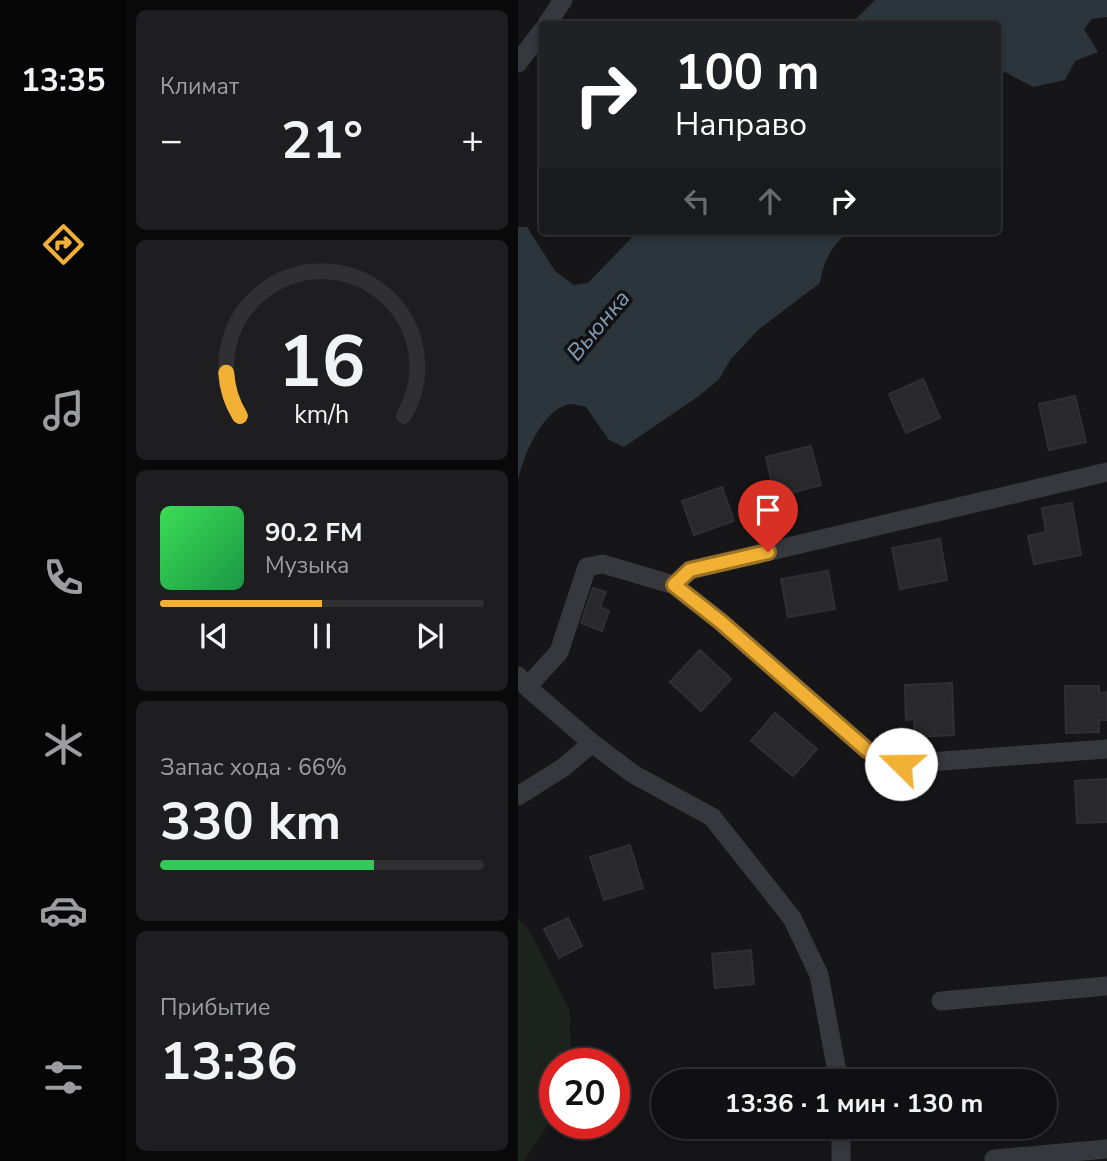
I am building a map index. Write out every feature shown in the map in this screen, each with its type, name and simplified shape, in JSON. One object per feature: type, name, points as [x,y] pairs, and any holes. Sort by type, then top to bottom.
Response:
[{"type":"street","points":[[549,21],[563,0]]},
{"type":"street","points":[[518,63],[539,35]]},
{"type":"street","points":[[674,585],[690,570],[1107,472]]},
{"type":"street","points":[[837,1069],[819,975],[792,918],[712,817],[633,774],[592,743],[522,682],[554,658],[563,641],[587,567],[603,564],[674,585],[721,622],[867,750],[901,764],[1107,749]]},
{"type":"street","points":[[518,796],[564,767],[592,743]]},
{"type":"street","points":[[941,1001],[1107,986]]},
{"type":"street","points":[[841,1139],[841,1161]]},
{"type":"street","points":[[995,1159],[1107,1149]]},
{"type":"shaded area","points":[[518,919],[530,931],[570,1011],[571,1048],[539,1048],[539,1138],[524,1161],[518,1161]]},
{"type":"water","points":[[875,0],[1107,0],[1107,17],[1092,19],[1084,29],[1098,52],[1075,61],[1065,80],[1033,87],[1005,72],[1001,74],[1001,21],[854,21]]},
{"type":"water","name":"Вьюнка","points":[[518,227],[527,227],[555,271],[574,285],[588,283],[634,235],[846,235],[829,254],[820,283],[759,329],[731,359],[719,379],[699,396],[624,447],[609,440],[586,407],[570,404],[560,408],[551,414],[535,435],[518,481]]},
{"type":"building","points":[[923,379],[940,418],[906,433],[889,394]]},
{"type":"building","points":[[1075,396],[1086,442],[1049,450],[1039,404]]},
{"type":"building","points":[[811,446],[821,485],[775,497],[766,457]]},
{"type":"building","points":[[722,487],[734,521],[694,535],[682,501]]},
{"type":"building","points":[[1072,503],[1081,555],[1034,564],[1028,536],[1046,532],[1042,508]]},
{"type":"building","points":[[940,539],[947,580],[900,589],[892,548]]},
{"type":"building","points":[[828,571],[835,609],[788,617],[781,579]]},
{"type":"building","points":[[593,588],[606,592],[600,607],[609,611],[602,631],[581,623]]},
{"type":"building","points":[[700,650],[731,679],[701,711],[670,682]]},
{"type":"building","points":[[952,683],[954,735],[915,737],[914,719],[906,720],[905,685]]},
{"type":"building","points":[[1065,686],[1099,686],[1099,693],[1107,692],[1107,720],[1099,720],[1099,732],[1066,733]]},
{"type":"building","points":[[775,713],[817,749],[793,776],[751,741]]},
{"type":"building","points":[[1107,779],[1107,822],[1077,823],[1075,781]]},
{"type":"building","points":[[630,845],[643,888],[604,900],[590,857]]},
{"type":"building","points":[[568,918],[582,946],[559,958],[544,929]]},
{"type":"building","points":[[751,950],[754,984],[715,988],[712,954]]},
{"type":"route","points":[[768,552],[690,570],[674,585],[721,622],[867,750],[901,764]]}]
